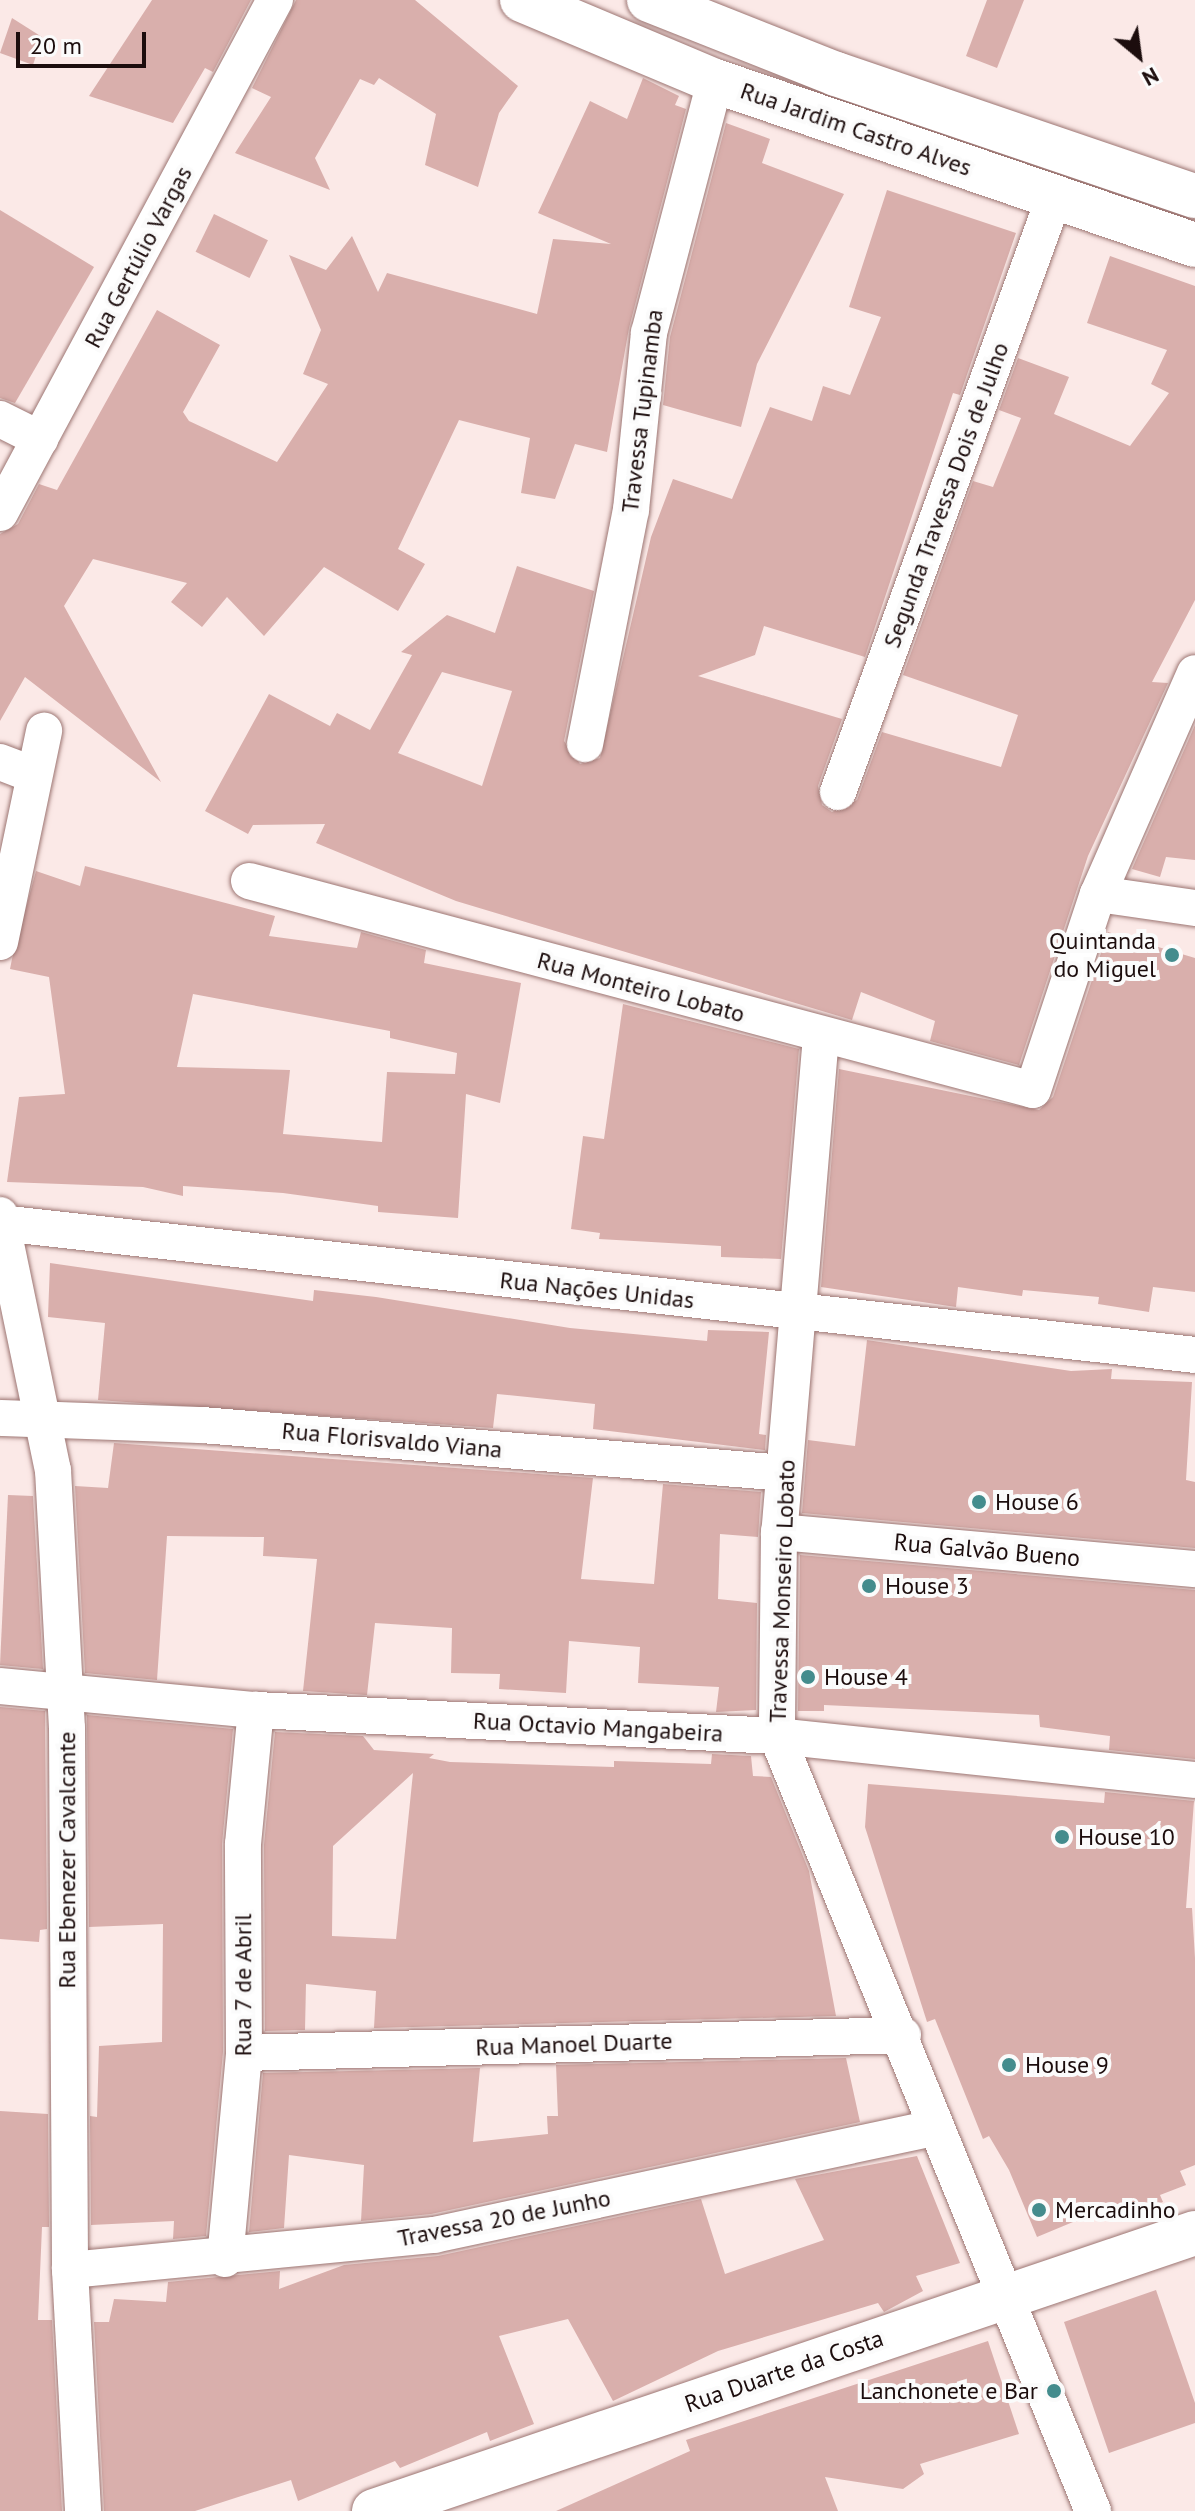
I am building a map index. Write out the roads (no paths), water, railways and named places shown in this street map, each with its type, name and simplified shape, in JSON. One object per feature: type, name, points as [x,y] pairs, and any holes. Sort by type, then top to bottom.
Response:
[{"type":"street","name":"Rua Gertúlio Vargas","points":[[0,513],[275,0]]},
{"type":"street","name":"Rua Jardim Castro Alves","points":[[522,0],[715,81],[1195,245]]},
{"type":"street","name":"Rua Jardim Castro Alves","points":[[649,0],[836,74],[1195,196]]},
{"type":"street","name":"Travessa Tupinamba","points":[[585,744],[631,510],[649,333],[715,81]]},
{"type":"street","name":"Segunda Travessa Dois de Julho","points":[[838,792],[1054,198]]},
{"type":"street","points":[[0,419],[40,439]]},
{"type":"street","points":[[1195,673],[1098,894],[1195,908]]},
{"type":"street","points":[[0,942],[44,731]]},
{"type":"street","points":[[0,762],[34,775]]},
{"type":"street","name":"Rua Monteiro Lobato","points":[[249,881],[821,1036],[1033,1090],[1098,894]]},
{"type":"street","name":"Travessa Monseiro Lobato","points":[[821,1036],[800,1313],[779,1532],[777,1736],[903,2035],[933,2128],[1093,2511]]},
{"type":"street","name":"Rua Nações Unidas","points":[[1,1220],[800,1313],[1195,1355]]},
{"type":"street","name":"Rua Ebenezer Cavalcante","points":[[1,1220],[53,1470],[65,1691],[70,2270],[83,2511]]},
{"type":"street","name":"Rua Florisvaldo Viana","points":[[0,1418],[43,1415],[784,1473]]},
{"type":"street","name":"Rua Galvão Bueno","points":[[779,1532],[1195,1569]]},
{"type":"street","name":"Rua Octavio Mangabeira","points":[[0,1686],[256,1710],[777,1736],[1195,1780]]},
{"type":"street","name":"Rua 7 de Abril","points":[[225,2259],[244,2053],[243,1844],[256,1710]]},
{"type":"street","name":"Rua Manoel Duarte","points":[[244,2053],[903,2035]]},
{"type":"street","name":"Travessa 20 de Junho","points":[[70,2270],[225,2259],[434,2235],[933,2128]]},
{"type":"street","name":"Rua Duarte da Costa","points":[[374,2511],[1195,2233]]},
{"type":"place","name":"Quintanda do Miguel","points":[[1172,955]]},
{"type":"place","name":"House 6","points":[[979,1502]]},
{"type":"place","name":"House 3","points":[[869,1586]]},
{"type":"place","name":"House 4","points":[[808,1677]]},
{"type":"place","name":"House 10","points":[[1062,1837]]},
{"type":"place","name":"House 9","points":[[1009,2065]]},
{"type":"place","name":"Mercadinho","points":[[1039,2210]]},
{"type":"place","name":"Lanchonete e Bar","points":[[1054,2391]]}]
